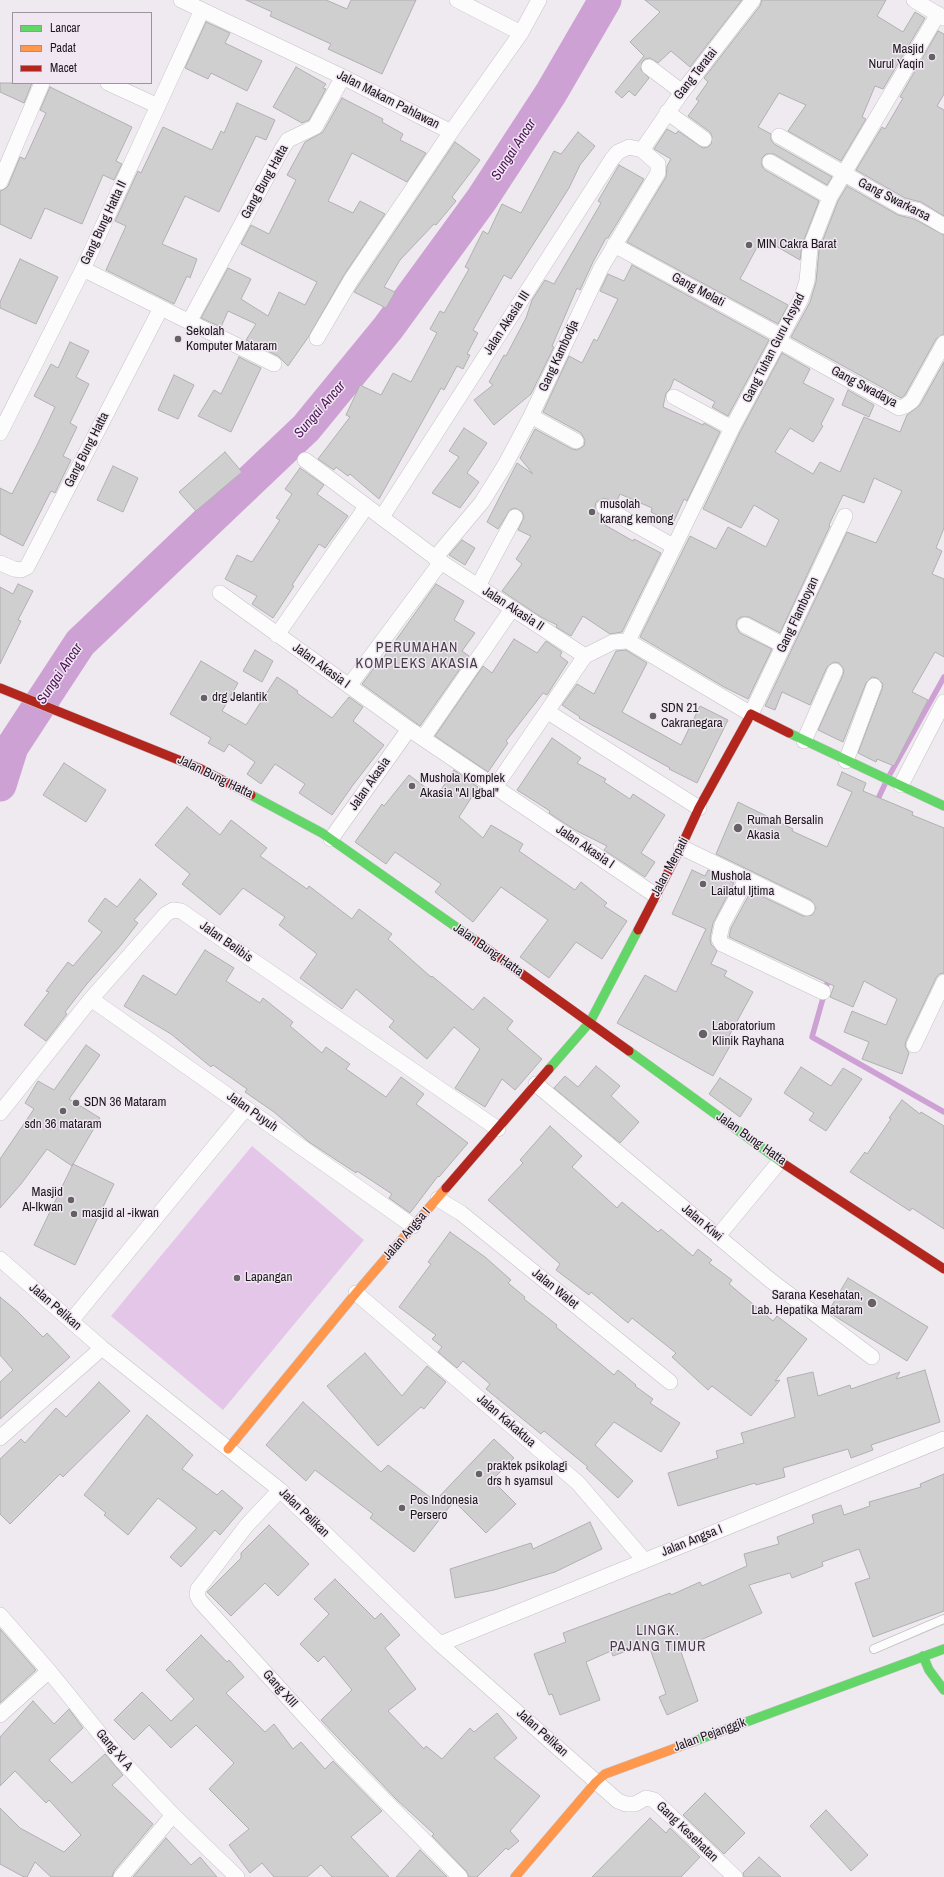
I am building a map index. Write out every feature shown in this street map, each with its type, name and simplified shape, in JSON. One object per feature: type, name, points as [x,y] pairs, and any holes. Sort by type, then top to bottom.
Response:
[{"type":"main road","name":"Jalan Bung Hatta","points":[[0,688],[85,724],[137,742],[201,769],[290,814],[331,839],[590,1022],[780,1161],[944,1269]]},
{"type":"main road","points":[[751,714],[846,761],[944,806]]},
{"type":"main road","name":"Jalan Merpati","points":[[590,1022],[681,847],[699,808],[751,714]]},
{"type":"main road","name":"Jalan Angsa I","points":[[228,1450],[356,1293],[590,1022]]},
{"type":"main road","name":"Jalan Pejanggik","points":[[515,1877],[596,1782],[605,1774],[944,1649]]},
{"type":"main road","points":[[923,1656],[929,1670],[944,1690]]},
{"type":"street","name":"Jalan Makam Pahlawan","points":[[181,0],[343,77],[452,132],[521,33],[539,0]]},
{"type":"street","points":[[458,0],[521,33]]},
{"type":"street","name":"Gang Teratai","points":[[642,150],[667,112],[753,0]]},
{"type":"street","points":[[914,0],[941,16]]},
{"type":"street","name":"Gang Bung Hatta II","points":[[0,433],[82,269],[202,10]]},
{"type":"street","name":"Gang Tuhan Guru Arsyad","points":[[628,641],[673,546],[732,428],[801,299],[808,281],[810,248],[830,197],[941,16]]},
{"type":"street","points":[[649,67],[682,92]]},
{"type":"street","name":"Gang Bung Hatta","points":[[189,322],[282,149],[288,140],[315,127],[343,77]]},
{"type":"street","points":[[0,182],[42,84]]},
{"type":"street","points":[[110,84],[158,106]]},
{"type":"street","points":[[667,112],[704,139]]},
{"type":"street","points":[[317,338],[351,280],[452,132]]},
{"type":"street","name":"Gang Swarkarsa","points":[[779,136],[844,175],[902,207],[917,210],[944,226]]},
{"type":"street","name":"Jalan Akasia III","points":[[382,517],[612,159],[618,152],[629,147],[642,150]]},
{"type":"street","name":"Gang Kambodja","points":[[438,560],[491,489],[531,416],[601,268],[658,173],[658,164],[642,150]]},
{"type":"street","points":[[770,162],[830,197]]},
{"type":"street","name":"Gang Melati","points":[[614,245],[780,338]]},
{"type":"street","points":[[82,269],[274,364]]},
{"type":"street","name":"Gang Bung Hatta","points":[[0,563],[14,569],[21,570],[27,567],[161,308]]},
{"type":"street","name":"Gang Swadaya","points":[[780,338],[899,408],[906,406],[912,401],[944,343]]},
{"type":"street","points":[[674,397],[732,428]]},
{"type":"street","points":[[531,416],[576,441]]},
{"type":"street","name":"Jalan Akasia II","points":[[305,460],[438,560],[585,656]]},
{"type":"street","points":[[278,635],[366,507]]},
{"type":"street","points":[[604,507],[673,546]]},
{"type":"street","name":"Gang Flamboyan","points":[[751,714],[845,516]]},
{"type":"street","points":[[478,586],[514,517]]},
{"type":"street","points":[[349,686],[438,560]]},
{"type":"street","name":"Jalan Akasia I","points":[[220,594],[409,729],[655,895]]},
{"type":"street","points":[[423,738],[512,609]]},
{"type":"street","points":[[745,625],[783,645]]},
{"type":"street","points":[[495,787],[548,712],[585,656],[613,642],[628,641],[751,714]]},
{"type":"street","points":[[804,740],[835,670]]},
{"type":"street","points":[[846,761],[874,686]]},
{"type":"street","points":[[898,784],[944,702]]},
{"type":"street","points":[[548,712],[699,808]]},
{"type":"street","name":"Jalan Akasia","points":[[331,839],[409,729]]},
{"type":"street","points":[[681,847],[746,880],[807,908]]},
{"type":"street","points":[[746,880],[722,925],[719,940],[722,944],[823,992]]},
{"type":"street","name":"Jalan Belibis","points":[[0,1114],[91,999],[166,914],[173,910],[181,910],[498,1128]]},
{"type":"street","points":[[914,1045],[944,982]]},
{"type":"street","name":"Jalan Puyuh","points":[[91,999],[413,1226]]},
{"type":"street","name":"Jalan Kiwi","points":[[536,1084],[770,1280],[872,1357]]},
{"type":"street","points":[[71,1321],[246,1108]]},
{"type":"street","points":[[718,1236],[780,1161]]},
{"type":"street","name":"Jalan Walet","points":[[438,1199],[461,1213],[670,1382]]},
{"type":"street","name":"Jalan Pelikan","points":[[0,1259],[102,1348],[280,1490],[440,1644],[596,1782]]},
{"type":"street","name":"Jalan Kakaktua","points":[[356,1293],[578,1484],[644,1560]]},
{"type":"street","points":[[0,1438],[102,1348]]},
{"type":"street","name":"Jalan Angsa I","points":[[440,1644],[944,1439]]},
{"type":"street","name":"Gang XIII","points":[[280,1490],[247,1525],[198,1589],[197,1595],[200,1602],[340,1755],[460,1877]]},
{"type":"street","name":"Gang XI A","points":[[0,1615],[49,1671],[122,1761],[172,1815],[237,1877]]},
{"type":"street","points":[[0,1715],[49,1671]]},
{"type":"street","name":"Gang Kesehatan","points":[[596,1782],[618,1801],[626,1804],[635,1804],[646,1798],[654,1800],[735,1877]]},
{"type":"street","points":[[121,1877],[172,1815]]},
{"type":"lane","points":[[874,1649],[944,1618]]},
{"type":"shaded area","name":"Lapangan","points":[[252,1146],[364,1240],[223,1410],[111,1316]]},
{"type":"building","points":[[246,0],[326,0],[347,9],[351,0],[416,0],[382,74],[328,49],[331,44],[270,16],[272,12]]},
{"type":"building","points":[[645,0],[742,0],[690,67],[671,51],[658,63],[650,58],[645,59],[642,62],[641,70],[649,78],[635,96],[629,91],[622,98],[615,92],[644,56],[630,42],[660,12]]},
{"type":"building","points":[[762,0],[886,0],[877,16],[903,32],[915,12],[925,18],[883,89],[875,86],[862,117],[866,119],[841,161],[788,131],[806,105],[779,93],[758,127],[771,134],[771,140],[774,144],[832,177],[827,185],[774,154],[766,154],[762,158],[762,166],[765,170],[819,201],[802,245],[800,260],[762,238],[740,279],[788,305],[778,324],[627,242],[666,177],[667,166],[671,159],[654,149],[667,129],[676,134],[678,131],[703,148],[708,147],[711,144],[712,136],[710,132],[688,116],[699,101],[696,99],[708,82],[704,78],[760,6]]},
{"type":"building","points":[[206,22],[230,33],[225,43],[262,61],[247,91],[211,73],[208,79],[185,68]]},
{"type":"building","points":[[938,31],[944,34],[944,94],[937,106],[944,110],[944,216],[921,202],[905,198],[856,170],[882,127],[885,129],[903,98],[900,97]]},
{"type":"building","points":[[296,67],[326,84],[323,88],[326,89],[309,120],[302,123],[273,107]]},
{"type":"building","points":[[0,83],[32,84],[24,103],[0,92]]},
{"type":"building","points":[[50,87],[132,127],[116,161],[122,164],[114,180],[103,175],[82,224],[45,208],[31,239],[0,224],[0,191],[8,186],[20,157],[25,159],[46,113],[40,110]]},
{"type":"building","points":[[342,98],[383,119],[382,122],[403,134],[400,140],[426,153],[407,182],[352,153],[328,201],[353,213],[360,201],[385,214],[344,275],[309,336],[288,366],[278,356],[246,340],[256,324],[228,311],[221,327],[201,318],[228,268],[251,279],[241,299],[268,316],[279,292],[305,305],[317,282],[241,244],[251,225],[269,234],[296,180],[287,175],[305,142],[323,132]]},
{"type":"building","points":[[237,103],[275,120],[266,140],[256,136],[219,212],[185,196],[162,244],[197,259],[190,278],[187,276],[174,304],[106,270],[126,226],[115,221],[138,171],[141,173],[163,127],[212,150],[221,131],[224,133]]},
{"type":"building","points":[[578,132],[595,146],[580,165],[569,188],[511,279],[504,275],[473,330],[478,333],[467,354],[470,355],[463,369],[457,366],[444,390],[441,388],[379,499],[350,474],[348,476],[336,467],[334,470],[318,459],[350,417],[346,415],[360,385],[381,395],[393,373],[411,382],[437,333],[430,329],[440,311],[444,313],[469,269],[465,267],[483,231],[488,234],[502,204],[521,213],[554,151],[561,154]]},
{"type":"building","points":[[455,142],[480,160],[452,197],[456,201],[436,225],[434,224],[400,260],[384,287],[395,292],[386,308],[354,292]]},
{"type":"building","points":[[619,165],[644,179],[608,238],[606,238],[580,290],[577,288],[552,346],[554,347],[531,394],[494,425],[474,400],[493,385],[489,382],[504,355],[506,356],[526,318],[532,300],[545,280],[554,284],[601,203],[598,201]]},
{"type":"building","points":[[847,186],[898,215],[914,219],[944,235],[944,334],[936,339],[905,395],[901,398],[791,337],[810,302],[816,282],[819,250],[838,201]]},
{"type":"building","points":[[20,259],[58,277],[36,324],[0,308],[0,302]]},
{"type":"building","points":[[632,265],[769,340],[728,416],[712,407],[715,402],[674,379],[670,389],[666,393],[663,407],[703,425],[704,423],[720,432],[687,501],[684,499],[673,523],[651,512],[652,508],[620,494],[616,503],[604,498],[596,502],[596,512],[608,519],[605,525],[633,541],[634,539],[661,553],[622,632],[610,634],[583,616],[571,636],[556,627],[557,625],[541,617],[502,591],[522,564],[516,559],[531,536],[518,530],[524,517],[522,512],[515,508],[510,510],[498,529],[487,522],[517,463],[533,474],[520,458],[535,429],[572,449],[577,450],[584,446],[585,440],[581,433],[543,412],[569,356],[582,363],[594,339],[597,341],[618,299],[600,291],[608,274],[624,281]]},
{"type":"building","points":[[70,342],[89,351],[76,377],[89,384],[70,423],[77,427],[63,456],[71,460],[55,493],[51,491],[23,546],[0,534],[0,488],[12,494],[38,443],[55,407],[34,396],[51,364],[58,368]]},
{"type":"building","points":[[782,353],[810,369],[803,383],[834,399],[821,424],[823,426],[813,442],[790,428],[775,452],[813,474],[820,462],[840,472],[864,417],[900,432],[907,415],[920,405],[944,362],[944,528],[936,548],[942,551],[932,574],[944,579],[944,657],[935,652],[912,692],[928,700],[894,766],[877,759],[876,762],[858,753],[882,689],[883,684],[877,678],[872,677],[866,683],[843,742],[818,730],[843,675],[844,670],[839,663],[834,662],[827,667],[810,705],[782,692],[775,710],[765,706],[847,532],[876,543],[902,491],[874,478],[864,503],[843,495],[780,633],[749,617],[741,617],[737,620],[736,626],[740,633],[772,649],[748,699],[724,687],[640,637],[690,536],[716,549],[728,527],[766,547],[779,520],[754,505],[741,528],[703,509],[740,432]]},
{"type":"building","points":[[239,357],[261,368],[231,432],[198,416],[214,390],[221,394]]},
{"type":"building","points":[[174,375],[194,385],[178,419],[158,410]]},
{"type":"building","points":[[848,390],[874,405],[869,417],[842,405]]},
{"type":"building","points":[[464,428],[487,443],[467,473],[479,482],[460,508],[432,493],[459,457],[449,451]]},
{"type":"building","points":[[225,452],[242,472],[196,511],[179,492]]},
{"type":"building","points":[[113,466],[138,478],[123,512],[97,500]]},
{"type":"building","points":[[300,468],[324,485],[317,494],[348,516],[325,548],[319,544],[292,585],[294,586],[273,618],[252,604],[257,596],[225,579],[237,555],[252,562],[280,520],[276,518],[292,494],[285,489]]},
{"type":"building","points":[[462,540],[475,548],[465,565],[449,555]]},
{"type":"building","points":[[18,584],[33,591],[18,620],[21,621],[0,664],[0,587],[13,594]]},
{"type":"building","points":[[436,584],[464,601],[454,620],[475,633],[462,651],[469,656],[420,726],[362,684],[380,660],[381,661]]},
{"type":"building","points":[[514,639],[537,653],[546,641],[562,652],[560,656],[568,662],[547,695],[543,693],[506,741],[508,743],[488,772],[435,736],[483,666],[492,673]]},
{"type":"building","points":[[255,650],[273,661],[262,682],[243,671]]},
{"type":"building","points":[[626,650],[647,663],[622,712],[681,745],[700,706],[728,720],[697,783],[669,769],[670,768],[579,718],[580,717],[562,705],[577,684],[594,694],[616,651]]},
{"type":"building","points":[[201,661],[238,683],[222,711],[246,725],[277,677],[298,691],[297,693],[332,718],[349,697],[363,707],[353,721],[384,745],[332,815],[299,793],[305,784],[275,764],[261,784],[247,774],[255,762],[229,744],[224,752],[208,743],[211,738],[170,714]]},
{"type":"building","points":[[552,738],[581,758],[577,763],[606,779],[604,782],[630,799],[633,794],[665,815],[641,853],[655,862],[645,877],[604,850],[607,846],[575,830],[549,813],[550,811],[517,790]]},
{"type":"building","points":[[64,763],[106,790],[86,822],[43,795]]},
{"type":"building","points":[[454,770],[478,787],[459,817],[483,838],[491,825],[523,844],[519,851],[575,890],[581,882],[607,903],[604,906],[627,921],[602,959],[576,942],[549,978],[520,957],[548,920],[501,887],[473,922],[435,892],[441,884],[395,852],[386,864],[355,842],[382,804],[384,806],[409,775],[437,796]]},
{"type":"building","points":[[842,772],[866,783],[863,791],[913,812],[912,815],[944,828],[944,973],[939,974],[936,978],[906,1041],[905,1046],[909,1053],[902,1074],[862,1059],[869,1042],[844,1032],[852,1011],[886,1025],[897,999],[864,981],[853,1007],[830,997],[834,986],[729,937],[731,928],[751,891],[803,916],[812,915],[816,908],[811,900],[716,854],[738,802],[793,829],[792,831],[827,847],[852,792],[837,785]]},
{"type":"building","points":[[187,807],[220,835],[231,820],[267,848],[260,856],[307,889],[309,886],[352,919],[359,909],[392,934],[388,939],[431,977],[432,976],[473,1010],[484,997],[513,1021],[507,1029],[542,1059],[515,1090],[502,1079],[485,1107],[455,1088],[480,1049],[454,1027],[427,1059],[389,1027],[394,1021],[356,989],[342,1009],[300,978],[317,954],[279,925],[285,917],[243,888],[220,915],[182,884],[190,874],[155,845]]},
{"type":"building","points":[[692,870],[705,876],[708,870],[734,883],[713,923],[710,938],[711,944],[717,951],[711,964],[727,971],[724,976],[753,992],[729,1036],[734,1039],[713,1076],[617,1023],[645,975],[676,992],[706,929],[672,914]]},
{"type":"building","points":[[140,879],[157,894],[134,920],[138,923],[86,985],[65,1012],[67,1014],[46,1041],[24,1025],[49,992],[46,991],[68,962],[73,966],[102,932],[88,921],[105,898],[117,907]]},
{"type":"building","points":[[205,950],[234,968],[226,981],[260,1003],[263,998],[293,1022],[290,1026],[322,1053],[326,1047],[350,1064],[346,1069],[386,1097],[401,1077],[424,1094],[416,1104],[468,1143],[439,1177],[438,1176],[410,1213],[389,1198],[392,1194],[357,1171],[356,1173],[309,1142],[274,1112],[245,1092],[247,1089],[213,1065],[211,1067],[171,1034],[124,1006],[143,975],[176,995]]},
{"type":"building","points":[[86,1045],[100,1055],[69,1099],[100,1118],[72,1166],[47,1149],[21,1184],[0,1208],[0,1159],[34,1109],[25,1103],[38,1081],[54,1090]]},
{"type":"building","points":[[596,1066],[620,1086],[611,1096],[639,1122],[620,1143],[554,1088],[565,1076],[578,1087]]},
{"type":"building","points":[[801,1067],[831,1086],[843,1068],[862,1079],[826,1131],[809,1120],[814,1113],[784,1093]]},
{"type":"building","points":[[720,1078],[752,1099],[740,1117],[709,1094]]},
{"type":"building","points":[[902,1100],[920,1114],[921,1112],[944,1126],[944,1229],[912,1208],[910,1211],[850,1172],[865,1152],[867,1154]]},
{"type":"building","points":[[550,1126],[582,1156],[572,1167],[617,1208],[622,1202],[658,1232],[661,1229],[693,1256],[698,1249],[712,1260],[709,1263],[732,1280],[729,1284],[773,1321],[777,1316],[807,1339],[775,1381],[780,1380],[751,1416],[712,1386],[708,1390],[672,1357],[676,1353],[632,1318],[628,1323],[591,1292],[589,1295],[556,1270],[560,1264],[488,1200],[523,1163],[520,1160]]},
{"type":"building","name":"masjid al -ikwan","points":[[73,1164],[114,1184],[75,1265],[34,1245]]},
{"type":"building","points":[[450,1232],[485,1257],[511,1280],[508,1283],[525,1297],[524,1299],[557,1325],[556,1327],[614,1375],[618,1370],[636,1385],[635,1386],[653,1399],[650,1403],[680,1423],[661,1452],[614,1422],[595,1445],[633,1481],[618,1498],[586,1468],[588,1467],[544,1431],[541,1434],[486,1389],[490,1384],[463,1361],[457,1368],[438,1352],[442,1347],[432,1339],[436,1335],[399,1307],[431,1264],[428,1262]]},
{"type":"building","points":[[848,1278],[928,1327],[907,1361],[828,1312]]},
{"type":"building","points":[[0,1297],[17,1311],[43,1337],[47,1333],[70,1357],[0,1419],[0,1382],[13,1370],[0,1355]]},
{"type":"building","points":[[365,1353],[402,1396],[427,1366],[446,1382],[424,1409],[421,1407],[378,1446],[327,1386]]},
{"type":"building","points":[[925,1370],[940,1422],[871,1445],[873,1450],[851,1458],[848,1449],[783,1468],[785,1477],[756,1485],[755,1483],[678,1506],[668,1473],[718,1458],[716,1451],[744,1443],[741,1433],[795,1417],[787,1378],[813,1372],[818,1396],[850,1385],[851,1389],[900,1372],[896,1379]]},
{"type":"building","points":[[99,1382],[130,1411],[63,1477],[60,1474],[10,1524],[0,1514],[0,1459],[21,1439],[25,1443],[56,1408],[66,1417]]},
{"type":"building","points":[[303,1402],[381,1472],[388,1465],[435,1501],[494,1439],[514,1458],[492,1480],[516,1504],[486,1533],[454,1501],[414,1552],[370,1518],[373,1514],[315,1470],[306,1481],[266,1445]]},
{"type":"building","points":[[147,1415],[193,1455],[182,1469],[217,1495],[222,1490],[243,1508],[220,1535],[215,1530],[181,1567],[170,1557],[197,1528],[158,1498],[128,1535],[104,1515],[106,1513],[84,1495]]},
{"type":"building","points":[[944,1474],[944,1611],[873,1637],[855,1583],[870,1578],[859,1549],[822,1562],[823,1566],[792,1578],[790,1573],[749,1585],[762,1613],[680,1649],[698,1701],[667,1715],[659,1697],[666,1694],[648,1643],[613,1656],[611,1651],[586,1662],[600,1700],[560,1715],[552,1694],[549,1695],[534,1654],[566,1642],[563,1633],[670,1593],[671,1595],[700,1582],[702,1586],[747,1566],[744,1554],[779,1544],[777,1537],[814,1523],[812,1515],[841,1505],[844,1515],[870,1506],[869,1502],[921,1487],[920,1484]]},
{"type":"building","points":[[590,1522],[602,1549],[555,1572],[494,1590],[455,1598],[450,1569],[531,1543],[533,1549]]},
{"type":"building","points":[[269,1525],[309,1564],[278,1596],[265,1583],[231,1616],[207,1592],[241,1558],[241,1553]]},
{"type":"building","points":[[335,1579],[375,1619],[381,1613],[400,1635],[385,1648],[416,1689],[388,1711],[424,1749],[426,1746],[442,1759],[470,1728],[474,1732],[497,1713],[517,1738],[494,1758],[540,1796],[510,1831],[519,1841],[508,1850],[506,1848],[477,1877],[469,1877],[466,1871],[432,1836],[434,1834],[396,1799],[321,1720],[352,1690],[324,1656],[318,1662],[300,1644],[329,1614],[314,1599]]},
{"type":"building","points":[[0,1629],[36,1670],[0,1703]]},
{"type":"building","points":[[201,1635],[227,1662],[229,1660],[244,1677],[226,1693],[265,1732],[274,1724],[293,1749],[301,1742],[325,1769],[333,1761],[382,1811],[351,1837],[389,1877],[332,1877],[321,1865],[307,1877],[274,1877],[262,1863],[250,1873],[229,1845],[249,1829],[209,1789],[234,1763],[196,1725],[171,1748],[149,1725],[134,1740],[114,1720],[142,1692],[171,1721],[194,1699],[166,1670]]},
{"type":"building","points":[[33,1701],[54,1724],[69,1709],[83,1728],[49,1760],[72,1783],[105,1754],[123,1775],[112,1785],[153,1824],[114,1871],[112,1877],[51,1877],[35,1862],[27,1877],[24,1877],[0,1864],[0,1808],[20,1828],[64,1852],[81,1835],[49,1800],[46,1803],[15,1771],[0,1786],[0,1737]]},
{"type":"building","points":[[705,1793],[745,1833],[724,1854],[683,1815]]},
{"type":"building","points":[[826,1810],[868,1855],[851,1871],[810,1826]]},
{"type":"building","points":[[650,1818],[666,1833],[670,1828],[700,1857],[681,1877],[592,1877]]},
{"type":"building","points":[[166,1838],[191,1865],[200,1857],[217,1877],[133,1877]]},
{"type":"building","points":[[420,1850],[447,1877],[396,1877]]},
{"type":"building","points":[[759,1857],[781,1877],[744,1877],[743,1873]]},
{"type":"waterway","name":"Sungai Ancar","points":[[0,785],[12,747],[80,643],[306,428],[388,328],[482,199],[551,93],[605,0]]},
{"type":"waterway","points":[[889,776],[944,677]]},
{"type":"waterway","points":[[876,803],[885,784]]},
{"type":"waterway","points":[[829,977],[812,1037],[944,1112]]},
{"type":"traffic: fast","points":[[789,733],[944,806]]},
{"type":"traffic: fast","points":[[251,795],[322,833],[476,941]]},
{"type":"traffic: fast","points":[[549,1069],[590,1022],[638,930]]},
{"type":"traffic: fast","points":[[629,1051],[784,1164]]},
{"type":"traffic: fast","points":[[692,1742],[944,1649]]},
{"type":"traffic: fast","points":[[923,1656],[929,1670],[944,1690]]},
{"type":"traffic: slow","points":[[228,1449],[356,1293],[446,1188]]},
{"type":"traffic: slow","points":[[515,1877],[596,1782],[605,1774],[692,1742]]},
{"type":"traffic: jam","points":[[0,688],[201,769],[251,795]]},
{"type":"traffic: jam","points":[[638,930],[681,847],[699,808],[751,714],[789,733]]},
{"type":"traffic: jam","points":[[476,941],[629,1051]]},
{"type":"traffic: jam","points":[[446,1188],[549,1069]]},
{"type":"traffic: jam","points":[[784,1164],[944,1269]]},
{"type":"place","name":"Masjid Nurul Yaqin","points":[[932,57]]},
{"type":"place","name":"MIN Cakra Barat","points":[[749,245]]},
{"type":"place","name":"Sekolah Komputer Mataram","points":[[178,339]]},
{"type":"place","name":"musolah karang kemong","points":[[592,512]]},
{"type":"place","name":"drg Jelantik","points":[[204,698]]},
{"type":"place","name":"SDN 21 Cakranegara","points":[[653,716]]},
{"type":"place","name":"Mushola Komplek Akasia \"Al Igbal\"","points":[[412,786]]},
{"type":"place","name":"Rumah Bersalin Akasia","points":[[738,828]]},
{"type":"place","name":"Mushola Lailatul Ijtima","points":[[703,884]]},
{"type":"place","name":"Laboratorium Klinik Rayhana","points":[[703,1034]]},
{"type":"place","name":"SDN 36 Mataram","points":[[76,1103]]},
{"type":"place","name":"sdn 36 mataram","points":[[63,1111]]},
{"type":"place","name":"Masjid Al-Ikwan","points":[[71,1200]]},
{"type":"place","name":"masjid al -ikwan","points":[[74,1214]]},
{"type":"place","name":"Lapangan","points":[[237,1278]]},
{"type":"place","name":"Sarana Kesehatan, Lab. Hepatika Mataram","points":[[872,1303]]},
{"type":"place","name":"praktek psikolagi drs h syamsul","points":[[479,1474]]},
{"type":"place","name":"Pos Indonesia Persero","points":[[402,1508]]},
{"type":"district","name":"PERUMAHAN KOMPLEKS AKASIA","points":[[417,656]]},
{"type":"district","name":"LINGK. PAJANG TIMUR","points":[[658,1640]]}]
